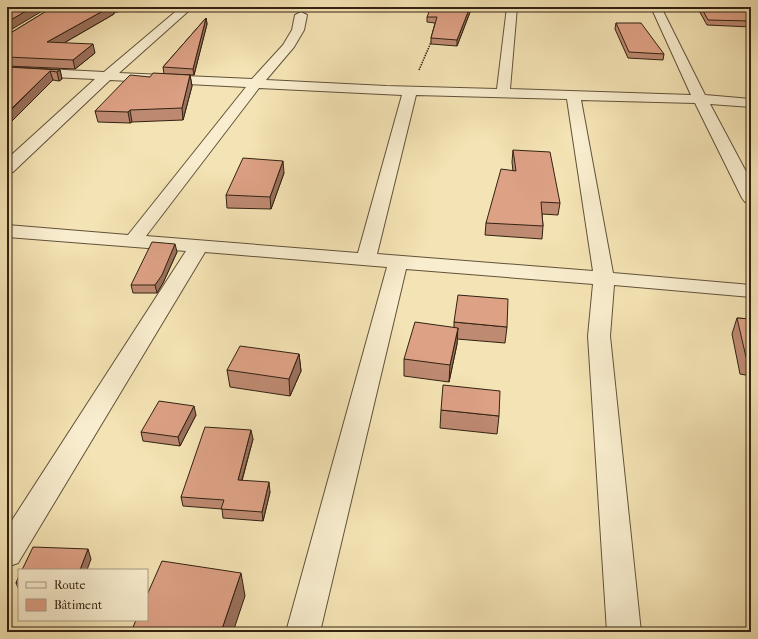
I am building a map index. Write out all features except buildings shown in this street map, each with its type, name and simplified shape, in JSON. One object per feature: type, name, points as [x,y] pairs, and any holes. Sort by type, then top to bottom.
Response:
[{"type":"street","points":[[7,168],[107,76],[188,7]]},
{"type":"street","points":[[503,94],[512,7]]},
{"type":"street","points":[[656,7],[700,99],[751,198]]},
{"type":"street","points":[[133,241],[256,83],[288,47],[298,30],[301,15]]},
{"type":"street","points":[[7,71],[410,91],[700,99],[751,103]]},
{"type":"street","points":[[366,259],[410,91]]},
{"type":"street","points":[[574,96],[604,278],[599,336],[624,632]]},
{"type":"street","points":[[11,236],[133,241],[751,291]]},
{"type":"street","points":[[7,554],[199,246]]},
{"type":"street","points":[[303,632],[398,262]]},
{"type":"path","points":[[410,91],[434,34]]}]
